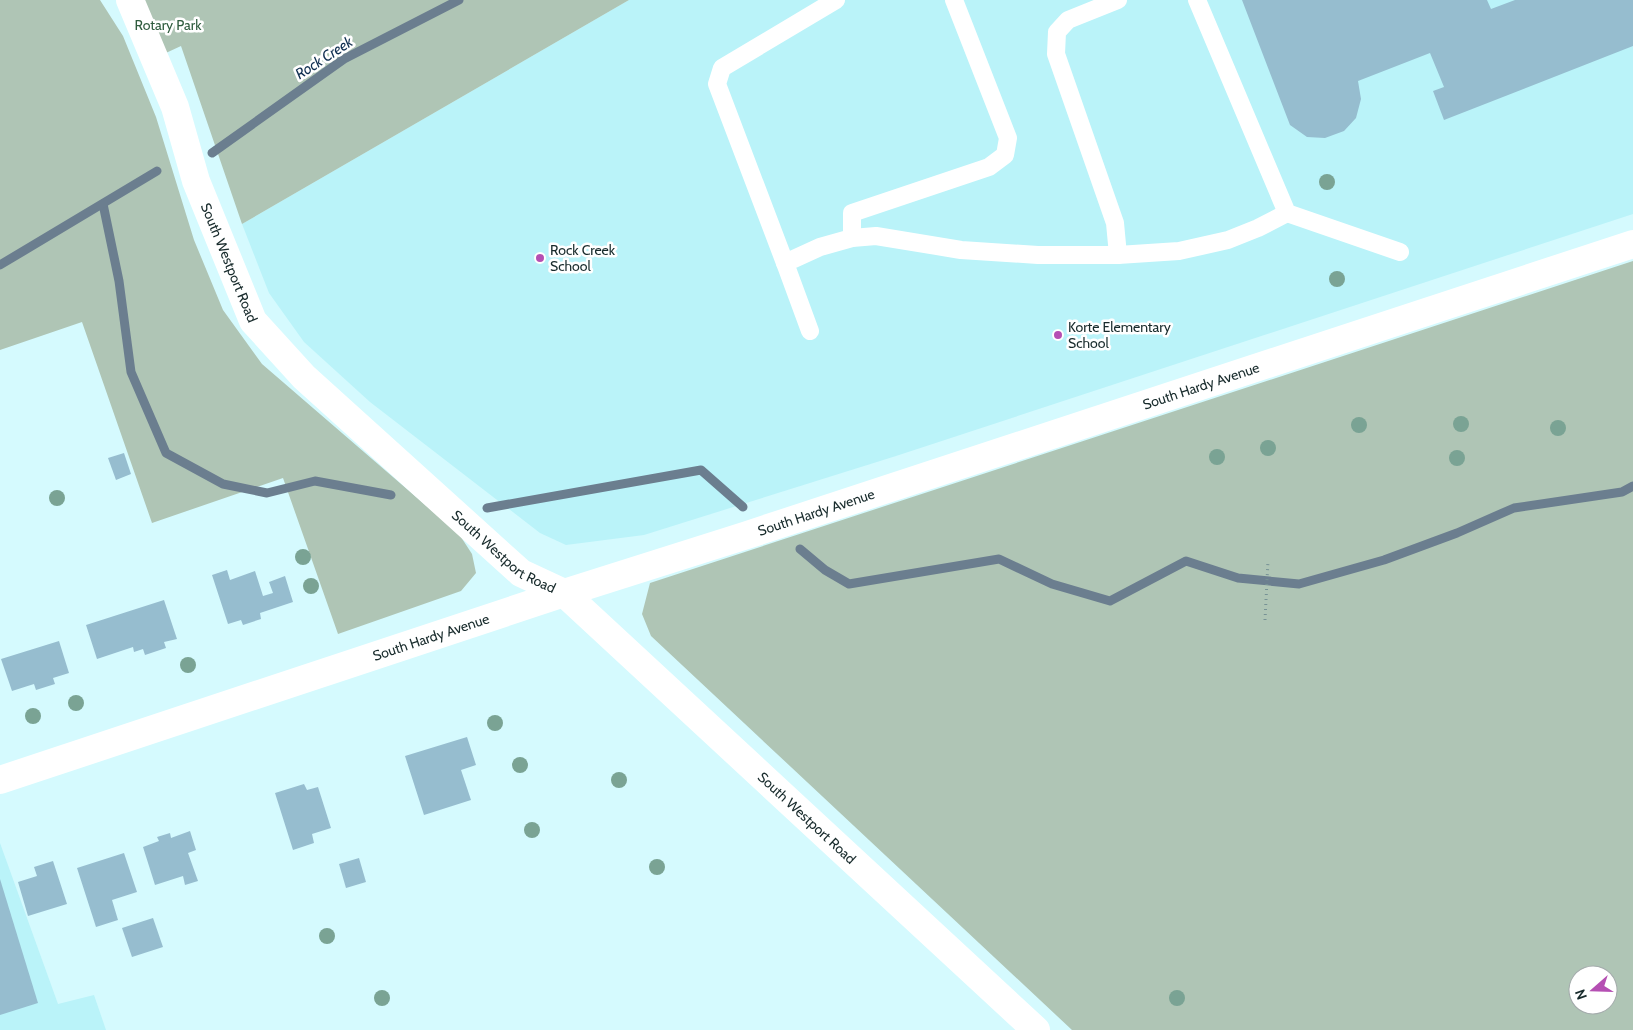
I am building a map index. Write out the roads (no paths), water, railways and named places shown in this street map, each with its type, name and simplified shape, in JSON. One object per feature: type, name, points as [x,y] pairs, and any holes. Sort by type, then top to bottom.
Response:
[{"type":"street","name":"South Westport Road","points":[[130,0],[175,107],[196,181],[253,321],[304,377],[521,573],[564,593],[1036,1030]]},
{"type":"street","name":"South Hardy Avenue","points":[[0,780],[564,593],[781,524],[1633,244]]},
{"type":"lane","points":[[810,331],[717,84],[722,68],[836,0]]},
{"type":"lane","points":[[852,238],[852,213],[990,167],[1004,155],[1008,138],[954,0]]},
{"type":"lane","points":[[1118,0],[1068,20],[1057,32],[1056,54],[1115,223],[1118,255]]},
{"type":"lane","points":[[1197,0],[1287,213]]},
{"type":"lane","points":[[785,262],[820,247],[852,238],[876,236],[961,250],[1038,256],[1118,255],[1179,251],[1228,240],[1258,228],[1287,213],[1400,252]]},
{"type":"waterway","name":"Rock Creek","points":[[212,153],[344,59],[459,0]]},
{"type":"waterway","name":"Rock Creek","points":[[0,265],[157,171]]},
{"type":"waterway","points":[[103,204],[119,281],[131,372],[166,453],[223,484],[267,493],[315,481],[391,495]]},
{"type":"waterway","points":[[487,508],[701,470],[743,507]]},
{"type":"waterway","points":[[800,549],[825,570],[849,584],[999,559],[1052,584],[1110,601],[1186,561],[1238,578],[1299,584],[1384,560],[1457,533],[1514,508],[1622,492],[1633,486]]},
{"type":"place","name":"Rock Creek School","points":[[540,258]]},
{"type":"place","name":"Korte Elementary School","points":[[1058,335]]},
{"type":"park label","name":"Rotary Park","points":[[168,25]]}]
